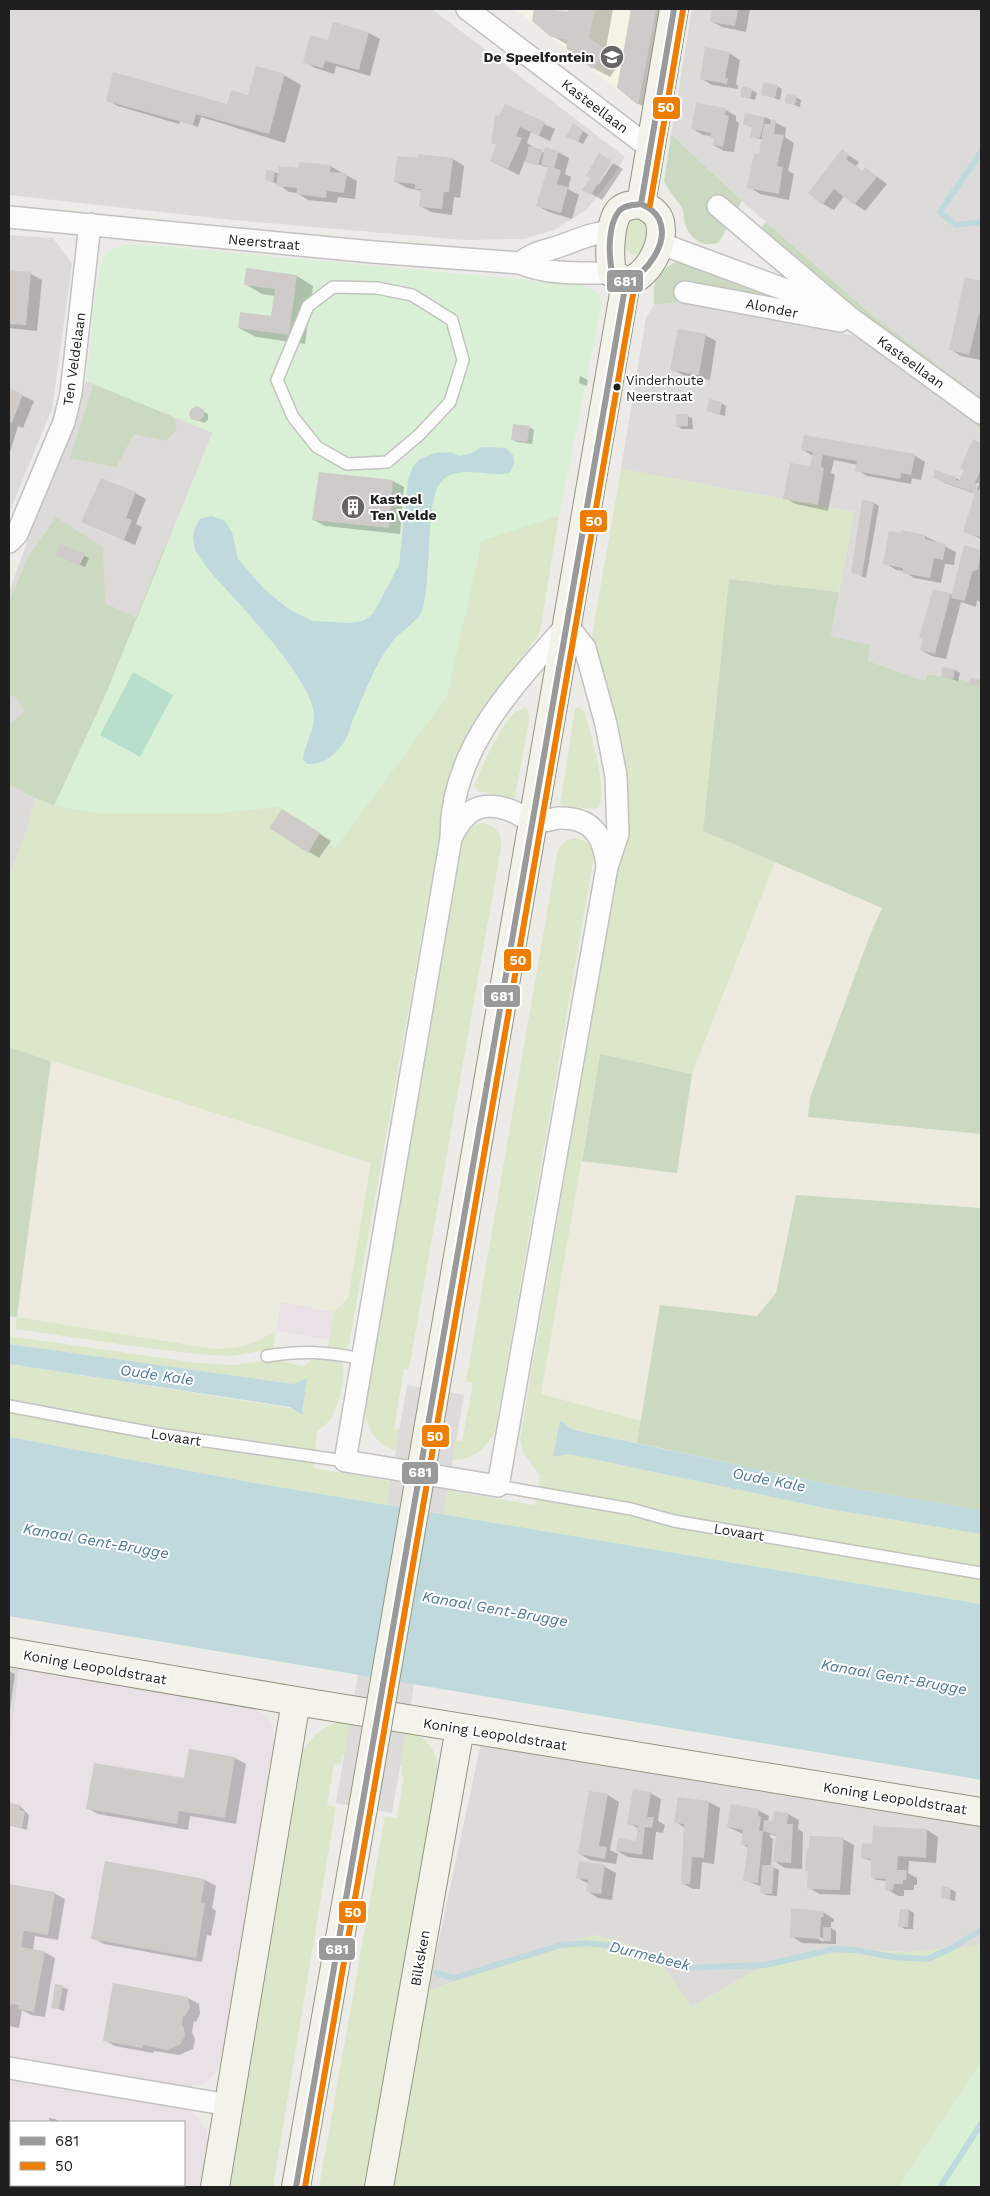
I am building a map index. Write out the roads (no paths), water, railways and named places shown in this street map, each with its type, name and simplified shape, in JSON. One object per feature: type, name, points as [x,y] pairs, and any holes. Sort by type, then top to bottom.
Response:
[{"type":"street","name":"Kasteellaan","points":[[468,9],[650,148]]},
{"type":"street","points":[[641,204],[674,9]]},
{"type":"street","points":[[296,2187],[568,626],[619,277],[610,252],[613,231],[618,212],[627,206],[641,204],[652,210],[660,221],[659,243],[647,269],[635,280],[619,277]]},
{"type":"street","name":"Kasteellaan","points":[[718,206],[860,325],[981,413]]},
{"type":"street","name":"Neerstraat","points":[[9,217],[364,251],[520,263],[535,269],[619,277]]},
{"type":"street","name":"Ten Veldelaan","points":[[9,542],[17,534],[64,422],[71,394],[90,224]]},
{"type":"street","points":[[520,263],[533,253],[559,246],[592,233],[613,231]]},
{"type":"street","name":"Kasteellaan","points":[[659,243],[841,310]]},
{"type":"street","name":"Alonder","points":[[685,292],[860,325]]},
{"type":"street","points":[[568,626],[585,648],[606,724],[616,776],[618,834],[607,867],[498,1486],[345,1461],[451,838],[450,814],[459,778],[477,739],[509,690],[568,626]]},
{"type":"street","points":[[451,838],[458,823],[468,812],[482,806],[496,806],[512,811],[534,822],[559,818],[574,819],[588,824],[599,835],[605,849],[607,867]]},
{"type":"street","name":"Koning Leopoldstraat","points":[[9,1652],[460,1728],[981,1812]]},
{"type":"street","points":[[215,2187],[296,1701]]},
{"type":"street","name":"Bilksken","points":[[380,2187],[460,1728]]},
{"type":"street","points":[[9,2068],[229,2105]]},
{"type":"lane","points":[[333,287],[377,288],[412,295],[452,320],[463,360],[450,402],[420,435],[387,462],[347,464],[317,447],[293,417],[277,380],[308,306],[333,287]]},
{"type":"lane","points":[[267,1356],[297,1351],[327,1352],[363,1359]]},
{"type":"lane","name":"Lovaart","points":[[9,1406],[158,1434],[345,1461]]},
{"type":"lane","name":"Lovaart","points":[[498,1486],[631,1509],[674,1521],[981,1573]]},
{"type":"water","points":[[482,447],[506,448],[513,455],[514,463],[510,473],[456,473],[448,476],[441,482],[432,506],[427,583],[421,613],[392,642],[380,659],[342,745],[327,759],[318,763],[307,764],[303,759],[314,718],[311,702],[302,683],[288,662],[253,619],[207,568],[195,550],[193,537],[195,527],[200,519],[211,516],[224,520],[232,532],[238,559],[265,590],[290,610],[313,621],[349,623],[363,621],[373,614],[399,565],[408,480],[413,466],[420,459],[435,453],[451,452],[459,456],[469,454]]},
{"type":"water","name":"Oude Kale","points":[[9,1344],[294,1384],[307,1378],[302,1415],[290,1407],[9,1364]]},
{"type":"water","name":"Oude Kale","points":[[560,1421],[574,1430],[833,1485],[981,1510],[981,1534],[829,1509],[569,1454],[553,1457]]},
{"type":"water","name":"Kanaal Gent-Brugge","points":[[9,1437],[244,1481],[981,1604],[981,1780],[9,1616]]},
{"type":"waterway","points":[[981,152],[940,212],[956,225],[981,222]]},
{"type":"waterway","name":"Durmebeek","points":[[436,1973],[454,1978],[561,1945],[585,1943],[615,1946],[688,1968],[765,1965],[835,1949],[855,1950],[893,1957],[927,1959],[950,1949],[981,1930]]},
{"type":"waterway","points":[[940,2187],[981,2124]]},
{"type":"place","name":"De Speelfontein","points":[[612,57]]},
{"type":"place","name":"Vinderhoute Neerstraat","points":[[617,387]]},
{"type":"place","name":"Kasteel Ten Velde","points":[[353,507]]}]
